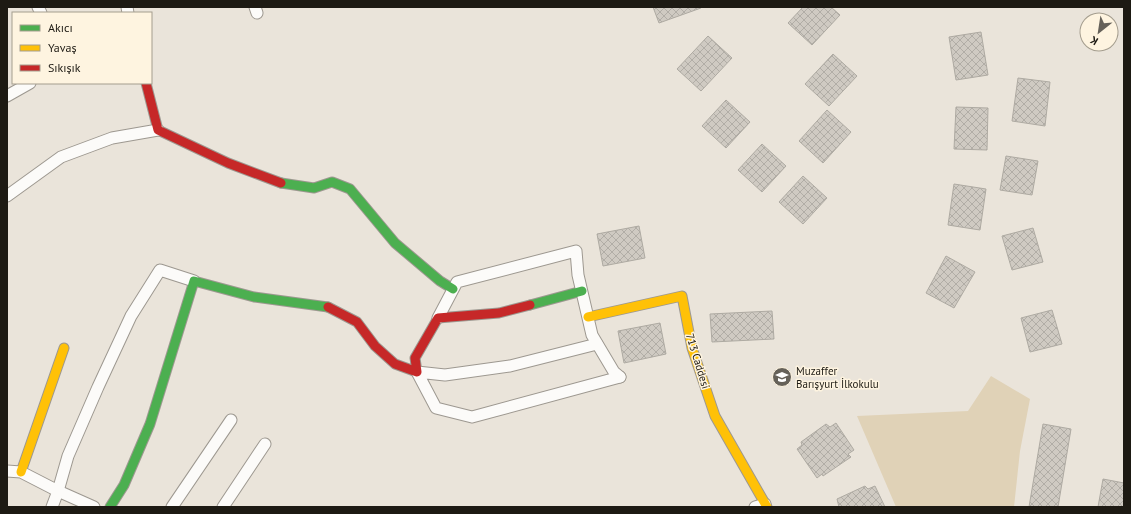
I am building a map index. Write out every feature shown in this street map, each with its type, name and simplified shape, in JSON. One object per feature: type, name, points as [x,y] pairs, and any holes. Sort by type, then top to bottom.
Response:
[{"type":"street","points":[[7,96],[28,84]]},
{"type":"street","points":[[146,84],[158,130]]},
{"type":"street","points":[[7,196],[61,157],[112,138],[158,130],[228,163],[282,183],[314,188],[332,182],[350,189],[395,243],[440,281],[453,289]]},
{"type":"street","points":[[576,251],[578,274],[592,335],[614,372],[620,377],[472,417],[436,408],[417,372],[415,358],[453,289],[457,282],[576,251]]},
{"type":"street","points":[[52,507],[68,456],[98,387],[132,316],[160,270],[194,282],[254,297],[325,306],[357,322],[375,346],[395,364],[417,372],[445,375],[510,366],[597,344]]},
{"type":"street","points":[[110,507],[124,485],[150,424],[194,282]]},
{"type":"street","points":[[438,318],[498,313],[582,291]]},
{"type":"street","name":"713 Caddesi","points":[[588,317],[682,296],[692,348],[715,416],[762,506]]},
{"type":"street","points":[[21,472],[64,348]]},
{"type":"street","points":[[172,507],[231,420]]},
{"type":"street","points":[[223,507],[265,444]]},
{"type":"street","points":[[7,471],[21,472],[94,507]]},
{"type":"shaded area","points":[[991,376],[1030,399],[1020,451],[1014,507],[896,507],[857,416],[968,411]]},
{"type":"building","points":[[653,7],[700,7],[701,8],[659,23]]},
{"type":"building","points":[[803,7],[831,7],[840,15],[812,45],[788,23]]},
{"type":"building","points":[[981,32],[988,75],[956,80],[949,37]]},
{"type":"building","points":[[708,36],[732,58],[701,91],[677,69]]},
{"type":"building","points":[[833,54],[857,76],[829,106],[805,84]]},
{"type":"building","points":[[1018,78],[1050,82],[1045,126],[1012,121]]},
{"type":"building","points":[[726,100],[750,122],[726,148],[702,126]]},
{"type":"building","points":[[956,107],[988,108],[987,150],[954,149]]},
{"type":"building","points":[[827,110],[851,132],[823,163],[799,141]]},
{"type":"building","points":[[762,144],[786,166],[762,192],[738,170]]},
{"type":"building","points":[[1006,156],[1038,161],[1032,195],[1000,190]]},
{"type":"building","points":[[803,176],[827,198],[803,224],[779,202]]},
{"type":"building","points":[[954,184],[986,189],[980,230],[948,225]]},
{"type":"building","points":[[639,226],[645,258],[603,266],[597,234]]},
{"type":"building","points":[[1033,228],[1043,262],[1012,270],[1002,236]]},
{"type":"building","points":[[946,256],[975,272],[954,308],[926,293]]},
{"type":"building","points":[[1052,310],[1062,344],[1030,352],[1021,318]]},
{"type":"building","points":[[772,311],[774,339],[712,342],[710,314]]},
{"type":"building","points":[[660,323],[666,354],[624,363],[618,331]]},
{"type":"building","points":[[836,423],[854,450],[848,454],[851,457],[823,476],[822,474],[817,478],[797,449],[802,445],[801,442],[826,424],[830,427]]},
{"type":"building","points":[[1043,424],[1071,429],[1058,507],[1029,507]]},
{"type":"building","points":[[1103,479],[1124,483],[1124,507],[1098,507]]},
{"type":"building","points":[[865,486],[868,489],[875,486],[885,507],[839,507],[837,499]]},
{"type":"traffic: fast","points":[[281,183],[314,188],[332,182],[350,189],[395,243],[440,281],[453,289]]},
{"type":"traffic: fast","points":[[110,507],[124,485],[150,424],[194,281],[254,297],[328,307]]},
{"type":"traffic: fast","points":[[530,305],[582,291]]},
{"type":"traffic: slow","points":[[588,317],[682,296],[692,348],[715,416],[767,507]]},
{"type":"traffic: slow","points":[[21,472],[64,348]]},
{"type":"traffic: jam","points":[[146,84],[158,130],[228,163],[281,183]]},
{"type":"traffic: jam","points":[[328,307],[357,322],[375,346],[395,364],[417,372],[415,358],[438,318],[499,313],[530,305]]},
{"type":"place","name":"Muzaffer Barışyurt İlkokulu","points":[[782,377]]}]
